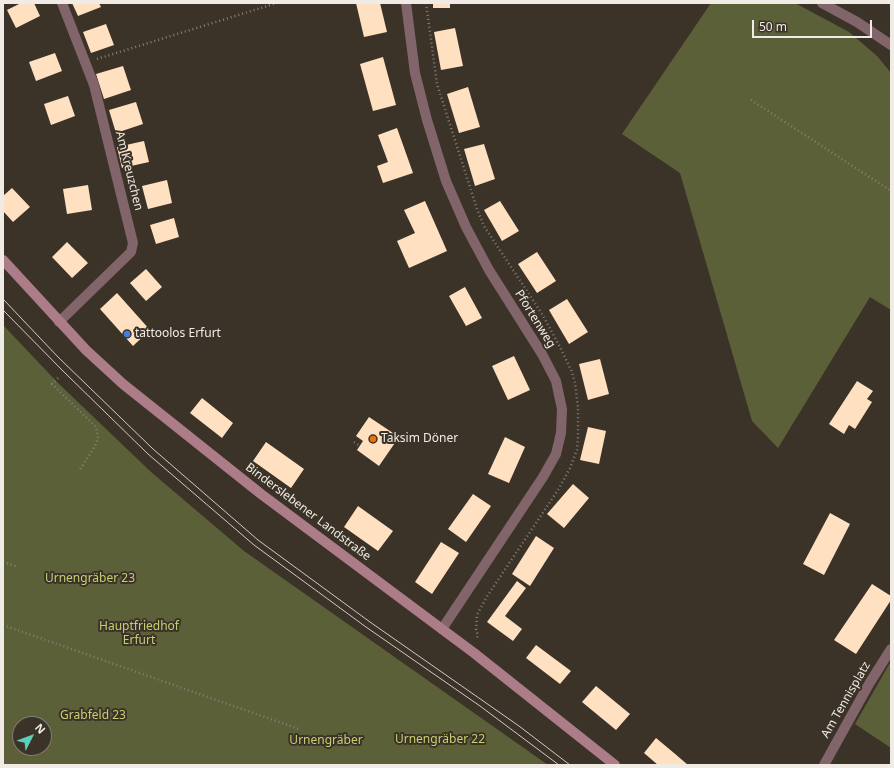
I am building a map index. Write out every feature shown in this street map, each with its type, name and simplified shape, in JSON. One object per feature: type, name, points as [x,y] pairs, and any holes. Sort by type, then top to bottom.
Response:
[{"type":"main road","name":"Binderslebener Landstraße","points":[[3,260],[59,322],[122,384],[260,494],[468,648],[615,765]]},
{"type":"street","name":"Am Kreuzchen","points":[[59,322],[131,252],[133,243],[94,85],[62,3]]},
{"type":"street","name":"Pfortenweg","points":[[406,3],[415,73],[427,120],[446,181],[466,227],[489,270],[542,354],[556,381],[562,409],[561,433],[556,454],[543,477],[442,629]]},
{"type":"street","points":[[822,3],[857,22],[891,45]]},
{"type":"street","name":"Am Tennisplatz","points":[[824,765],[869,684],[891,648]]},
{"type":"path","points":[[85,62],[277,3]]},
{"type":"path","points":[[426,3],[436,84],[477,209],[484,226],[538,309],[560,346],[572,372],[578,407],[577,450],[570,468],[558,490],[486,598],[477,615],[476,629],[478,636],[468,648]]},
{"type":"path","points":[[751,100],[891,191]]},
{"type":"path","points":[[58,378],[52,384],[96,427],[98,438],[79,471]]},
{"type":"path","points":[[354,442],[360,446]]},
{"type":"path","points":[[3,562],[18,567]]},
{"type":"path","points":[[3,625],[299,729]]},
{"type":"green space","points":[[711,3],[795,3],[849,32],[877,56],[891,73],[891,310],[870,297],[778,448],[752,421],[680,173],[622,134]]},
{"type":"green space","name":"Hauptfriedhof Erfurt","points":[[3,325],[57,382],[151,472],[244,551],[548,765],[3,765]]},
{"type":"green space","points":[[891,661],[891,748],[855,724]]},
{"type":"building","points":[[21,3],[34,3],[40,16],[16,28],[7,10]]},
{"type":"building","points":[[72,3],[99,3],[101,7],[78,16]]},
{"type":"building","points":[[356,3],[380,3],[387,32],[364,37]]},
{"type":"building","points":[[433,3],[450,3],[450,8],[433,8]]},
{"type":"building","points":[[106,24],[114,45],[91,53],[83,32]]},
{"type":"building","points":[[455,28],[463,66],[441,70],[434,32]]},
{"type":"building","points":[[55,53],[62,71],[36,81],[29,62]]},
{"type":"building","points":[[383,57],[396,105],[373,111],[360,64]]},
{"type":"building","points":[[123,66],[131,90],[104,99],[96,74]]},
{"type":"building","points":[[468,87],[480,127],[459,133],[447,94]]},
{"type":"building","points":[[68,96],[75,116],[51,125],[44,104]]},
{"type":"building","points":[[136,102],[143,124],[116,133],[109,110]]},
{"type":"building","points":[[397,128],[413,173],[383,183],[377,166],[388,162],[378,135]]},
{"type":"building","points":[[144,141],[149,162],[122,168],[117,147]]},
{"type":"building","points":[[484,144],[495,179],[475,186],[464,149]]},
{"type":"building","points":[[167,180],[172,203],[148,209],[142,186]]},
{"type":"building","points":[[88,185],[92,210],[67,214],[63,189]]},
{"type":"building","points":[[12,188],[30,207],[13,222],[3,211],[3,196]]},
{"type":"building","points":[[425,201],[447,251],[409,268],[397,241],[415,233],[404,210]]},
{"type":"building","points":[[500,201],[519,231],[502,241],[484,210]]},
{"type":"building","points":[[174,218],[179,237],[156,244],[150,225]]},
{"type":"building","points":[[67,242],[88,263],[72,278],[52,257]]},
{"type":"building","points":[[537,252],[556,281],[537,293],[518,264]]},
{"type":"building","points":[[146,269],[162,287],[146,301],[130,283]]},
{"type":"building","points":[[465,287],[482,318],[466,326],[449,296]]},
{"type":"building","points":[[117,293],[150,330],[133,346],[100,309]]},
{"type":"building","points":[[567,299],[588,332],[569,344],[549,310]]},
{"type":"building","points":[[514,356],[530,390],[508,400],[492,366]]},
{"type":"building","points":[[600,359],[609,394],[588,400],[579,364]]},
{"type":"building","points":[[857,381],[873,391],[867,399],[872,402],[855,429],[849,425],[844,434],[829,424]]},
{"type":"building","points":[[202,398],[233,423],[222,438],[190,413]]},
{"type":"building","points":[[369,417],[399,437],[379,466],[357,450],[363,441],[356,436]]},
{"type":"building","points":[[588,427],[606,431],[599,464],[580,460]]},
{"type":"building","points":[[505,437],[525,447],[509,483],[488,474]]},
{"type":"building","points":[[266,442],[304,469],[291,488],[253,461]]},
{"type":"building","points":[[573,484],[589,498],[564,528],[547,514]]},
{"type":"building","points":[[473,494],[491,506],[466,542],[448,529]]},
{"type":"building","points":[[358,506],[393,531],[378,551],[344,527]]},
{"type":"building","points":[[830,513],[850,524],[824,575],[803,564]]},
{"type":"building","points":[[536,536],[554,548],[530,586],[512,574]]},
{"type":"building","points":[[441,542],[459,553],[432,594],[415,582]]},
{"type":"building","points":[[517,581],[526,588],[505,616],[522,629],[513,641],[487,622]]},
{"type":"building","points":[[872,584],[891,596],[891,600],[856,654],[834,640]]},
{"type":"building","points":[[536,645],[571,671],[560,684],[526,658]]},
{"type":"building","points":[[596,686],[630,714],[616,730],[582,702]]},
{"type":"building","points":[[656,738],[688,765],[658,765],[644,753]]},
{"type":"tram line","points":[[3,299],[58,357],[153,449],[258,540],[370,622],[519,726],[570,765]]},
{"type":"tram line","points":[[3,310],[148,454],[254,545],[366,627],[480,706],[559,765]]},
{"type":"place","name":"tattoolos Erfurt","points":[[127,334]]},
{"type":"place","name":"Taksim Döner","points":[[373,439]]},
{"type":"park label","name":"Urnengräber 23","points":[[90,579]]},
{"type":"park label","name":"Grabfeld 23","points":[[93,716]]},
{"type":"park label","name":"Urnengräber 22","points":[[440,740]]},
{"type":"park label","name":"Urnengräber","points":[[326,741]]}]
